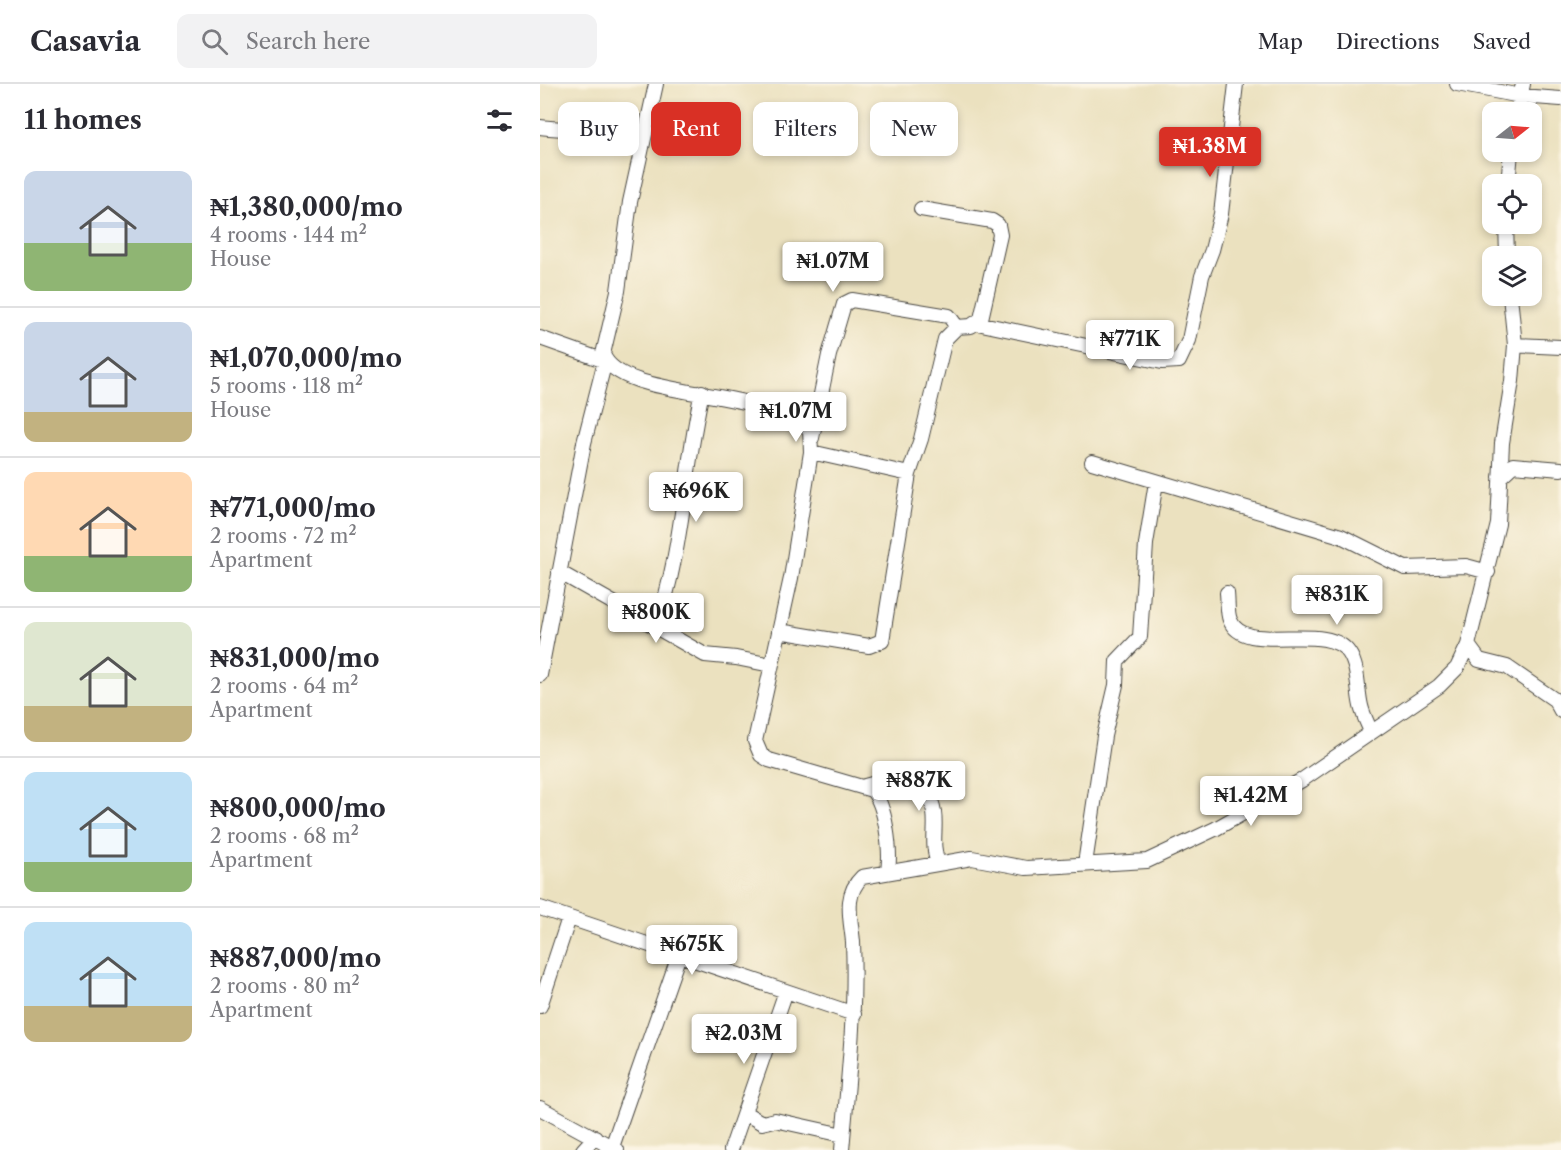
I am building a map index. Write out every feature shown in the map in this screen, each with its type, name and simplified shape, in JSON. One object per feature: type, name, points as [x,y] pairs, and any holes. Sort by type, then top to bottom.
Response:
[{"type":"street","points":[[541,666],[584,443],[605,361],[603,345],[618,291],[630,202],[656,84]]},
{"type":"street","points":[[779,631],[869,646],[882,641],[909,474],[921,439],[945,339],[957,327],[977,323],[1162,362],[1179,361],[1189,340],[1202,276],[1212,250],[1221,214],[1236,84]]},
{"type":"street","points":[[1457,84],[1522,90],[1561,99]]},
{"type":"street","points":[[540,127],[583,130],[619,137],[634,142],[641,150]]},
{"type":"street","points":[[921,209],[992,221],[998,225],[1000,235],[981,319],[977,323]]},
{"type":"street","points":[[888,871],[889,839],[880,801],[872,790],[761,755],[755,741],[791,578],[829,355],[844,303],[852,300],[949,316],[957,327]]},
{"type":"street","points":[[842,1150],[854,1014],[850,905],[852,887],[862,878],[888,871],[972,858],[1026,868],[1147,861],[1166,854],[1302,780],[1438,686],[1457,668],[1468,645],[1488,572],[1498,524],[1500,477],[1515,345],[1511,306]]},
{"type":"street","points":[[540,338],[605,361],[618,373],[652,385],[702,393],[777,411],[804,424],[810,430],[812,445]]},
{"type":"street","points":[[1515,345],[1561,347]]},
{"type":"street","points":[[656,627],[664,603],[680,527],[688,480],[688,456],[702,393]]},
{"type":"street","points":[[812,445],[909,474]]},
{"type":"street","points":[[1092,462],[1341,536],[1405,568],[1466,566],[1488,572]]},
{"type":"street","points":[[1500,477],[1513,465],[1561,469]]},
{"type":"street","points":[[1085,864],[1104,736],[1116,685],[1117,661],[1140,637],[1146,544],[1156,482]]},
{"type":"street","points":[[559,572],[705,655],[771,665]]},
{"type":"street","points":[[1227,593],[1230,621],[1242,633],[1273,638],[1306,637],[1336,642],[1349,652],[1356,674],[1362,708],[1371,732]]},
{"type":"street","points":[[1468,645],[1479,660],[1507,667],[1555,700],[1561,711]]},
{"type":"street","points":[[865,786],[883,781],[926,790],[935,805],[935,854],[938,863]]},
{"type":"street","points":[[540,908],[854,1014]]},
{"type":"street","points":[[540,1006],[569,918]]},
{"type":"street","points":[[540,1108],[615,1149],[679,955]]},
{"type":"street","points":[[731,1150],[786,991]]},
{"type":"street","points":[[745,1113],[762,1123],[775,1120],[843,1135]]},
{"type":"street","points":[[583,1150],[595,1137]]}]
